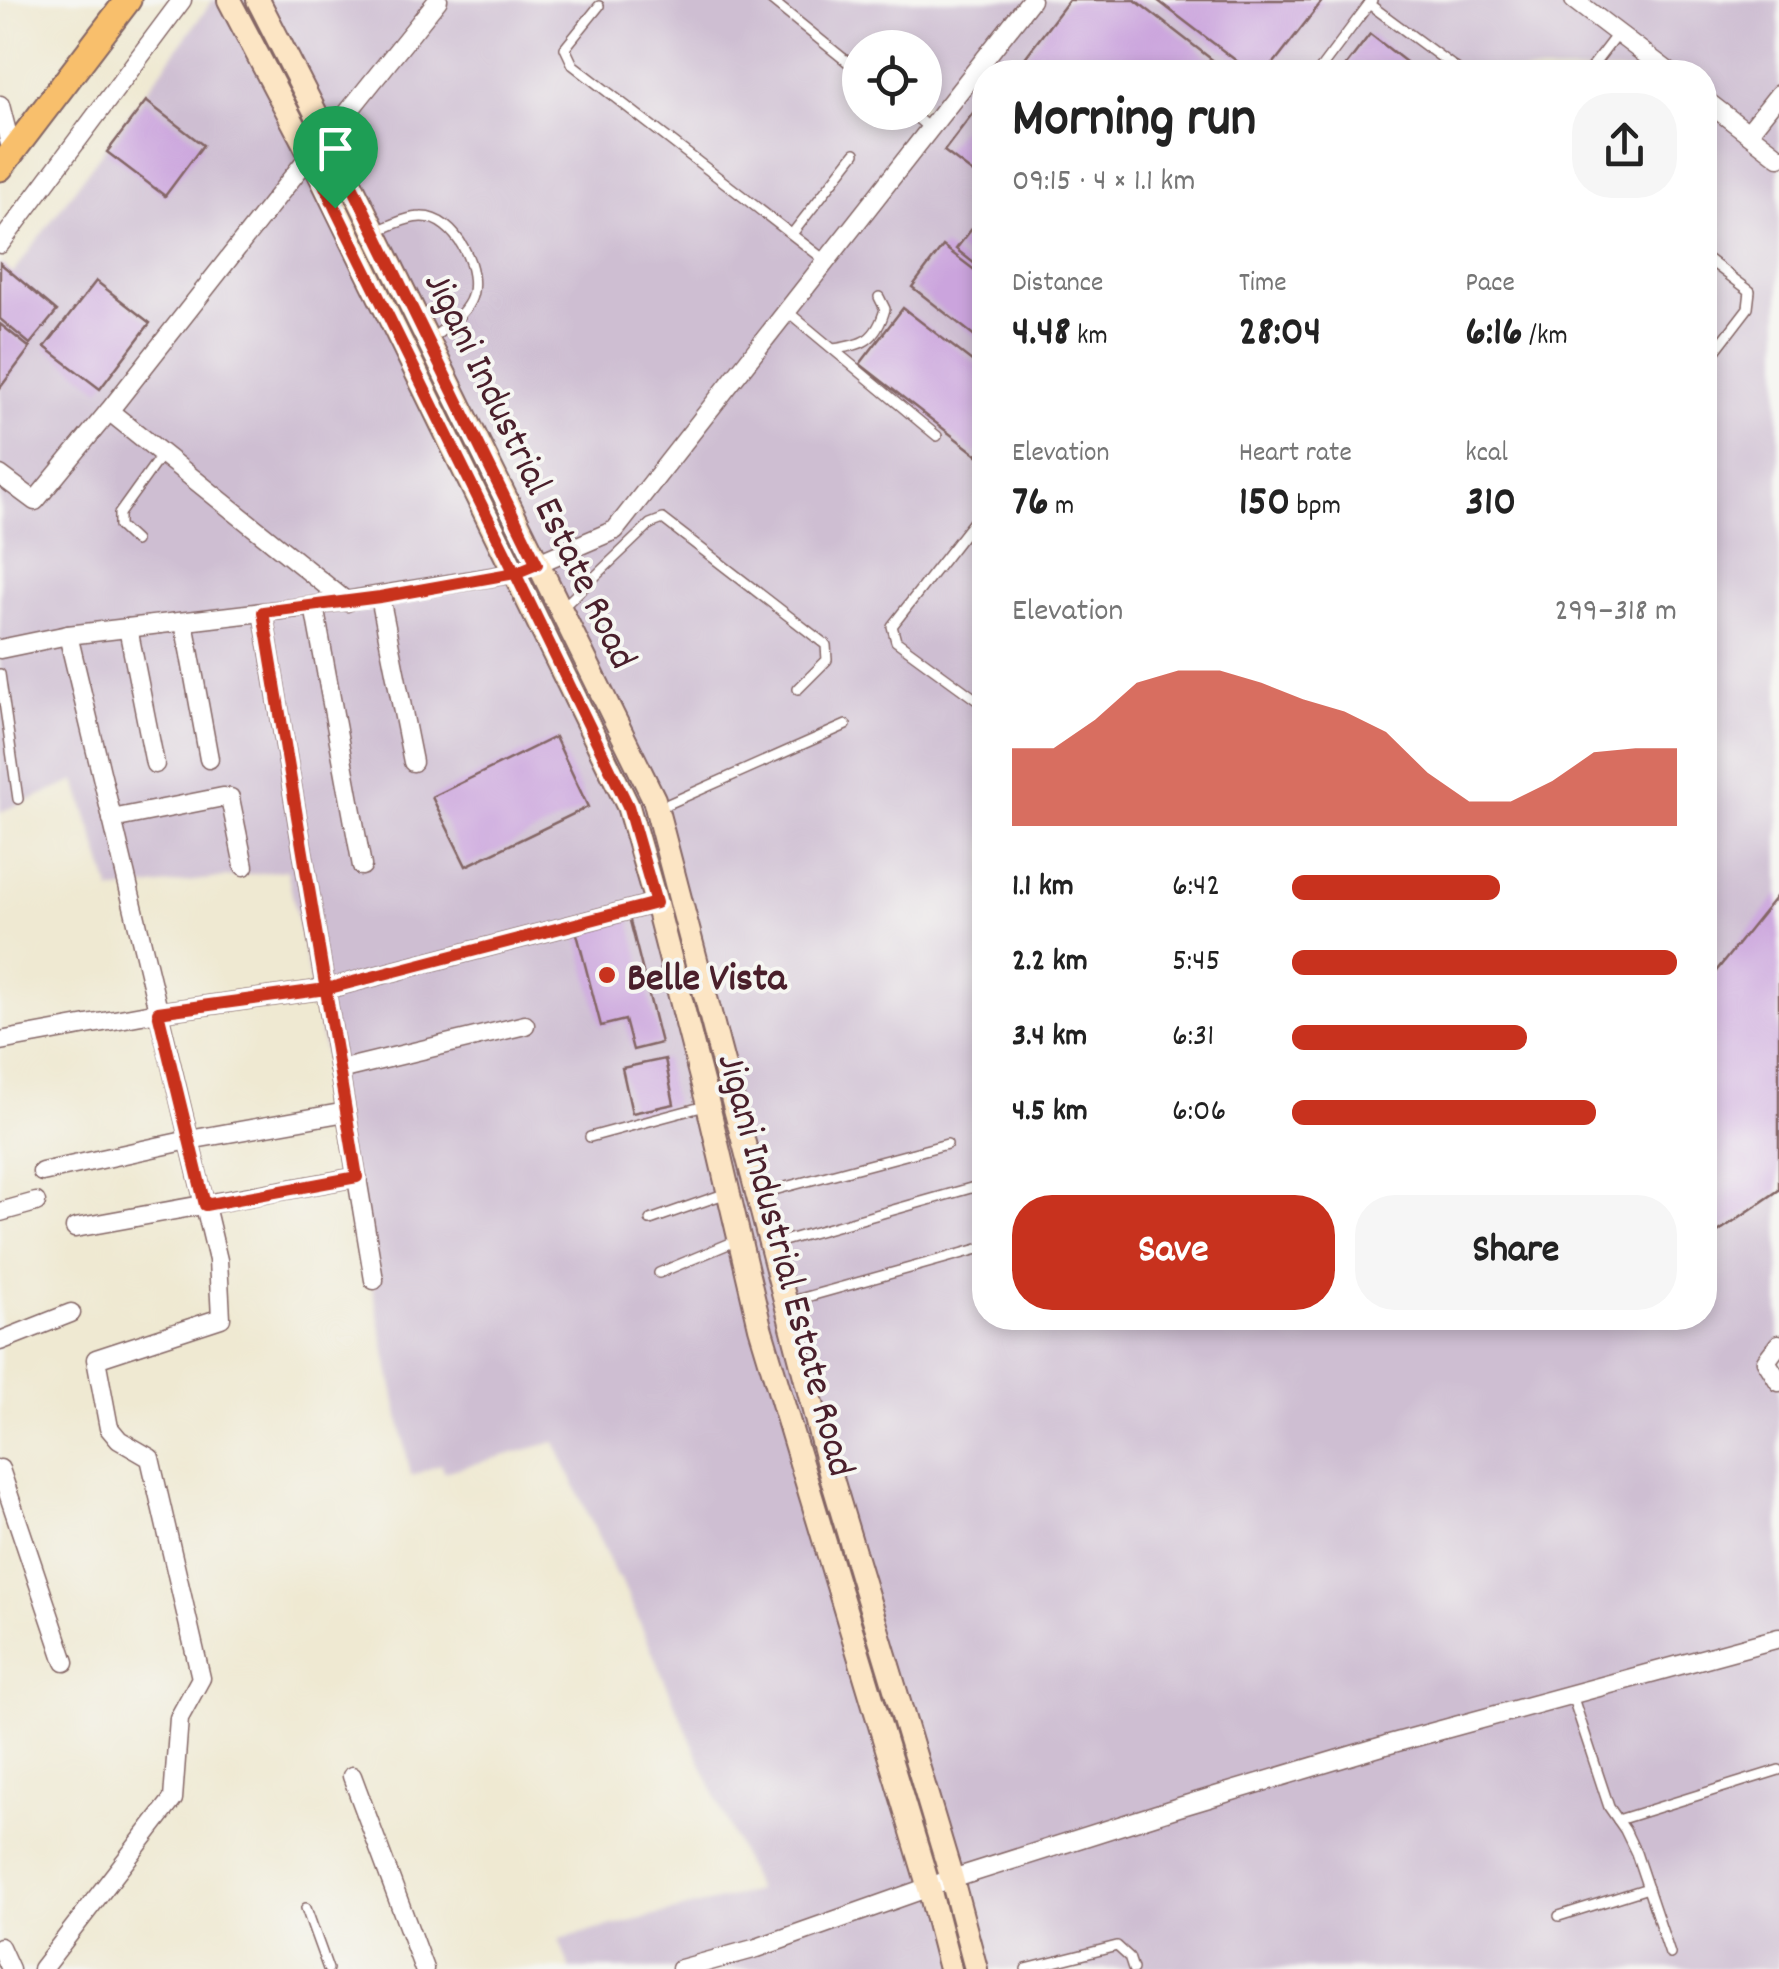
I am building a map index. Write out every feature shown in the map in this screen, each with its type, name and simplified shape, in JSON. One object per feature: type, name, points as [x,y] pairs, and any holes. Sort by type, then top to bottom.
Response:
[{"type":"main road","points":[[6,160],[128,0]]},
{"type":"main road","name":"Jigani Industrial Estate Road","points":[[229,0],[310,155],[628,806],[708,1106],[760,1327],[930,1888],[950,1969]]},
{"type":"main road","name":"Jigani Industrial Estate Road","points":[[258,0],[654,799],[830,1472],[976,1969]]},
{"type":"street","points":[[0,244],[182,0]]},
{"type":"street","points":[[0,475],[35,501],[438,0]]},
{"type":"street","points":[[985,60],[1032,0]]},
{"type":"street","points":[[1574,0],[1653,60]]},
{"type":"street","points":[[942,114],[972,76]]},
{"type":"street","points":[[1748,133],[1779,94]]},
{"type":"street","points":[[0,105],[6,160]]},
{"type":"street","points":[[1717,109],[1779,157]]},
{"type":"street","points":[[0,649],[68,635],[347,602],[515,573],[615,530],[929,130]]},
{"type":"street","points":[[109,412],[347,602]]},
{"type":"street","points":[[380,597],[413,762]]},
{"type":"street","points":[[314,606],[362,866]]},
{"type":"street","points":[[263,612],[374,1280]]},
{"type":"street","points":[[184,622],[209,760]]},
{"type":"street","points":[[128,628],[155,764]]},
{"type":"street","points":[[42,1969],[173,1799],[179,1718],[202,1678],[150,1458],[119,1440],[108,1428],[96,1360],[221,1318],[218,1260],[68,635]]},
{"type":"street","points":[[112,820],[230,798],[244,866]]},
{"type":"street","points":[[0,1041],[158,1012],[326,989],[656,903]]},
{"type":"street","points":[[339,1070],[526,1025]]},
{"type":"street","points":[[42,1172],[346,1112]]},
{"type":"street","points":[[75,1228],[357,1177]]},
{"type":"street","points":[[0,1212],[36,1202]]},
{"type":"street","points":[[0,1341],[71,1313]]},
{"type":"street","points":[[1779,1344],[1766,1361],[1779,1382]]},
{"type":"street","points":[[0,1469],[65,1662]]},
{"type":"street","points":[[681,1969],[758,1948],[952,1879],[1386,1744],[1779,1638]]},
{"type":"street","points":[[352,1776],[424,1969]]},
{"type":"street","points":[[0,1947],[10,1969]]},
{"type":"lane","points":[[772,0],[842,57]]},
{"type":"lane","points":[[1327,60],[1371,2],[1445,60]]},
{"type":"lane","points":[[599,6],[564,48],[573,65],[826,261]]},
{"type":"lane","points":[[1597,60],[1618,33]]},
{"type":"lane","points":[[792,234],[855,153]]},
{"type":"lane","points":[[374,232],[418,216],[434,218],[455,233],[473,267],[472,298],[455,320],[428,342]]},
{"type":"lane","points":[[1717,266],[1750,291],[1748,308],[1717,348]]},
{"type":"lane","points":[[832,349],[860,344],[872,336],[885,310],[879,297]]},
{"type":"lane","points":[[787,311],[938,436]]},
{"type":"lane","points":[[135,540],[119,526],[119,514],[162,454]]},
{"type":"lane","points":[[632,509],[650,524]]},
{"type":"lane","points":[[560,610],[650,524],[663,519],[826,645],[827,660],[798,689]]},
{"type":"lane","points":[[972,523],[892,626],[896,641],[972,697]]},
{"type":"lane","points":[[0,674],[18,799]]},
{"type":"lane","points":[[656,809],[846,725]]},
{"type":"lane","points":[[590,1137],[708,1106]]},
{"type":"lane","points":[[757,1194],[946,1144]]},
{"type":"lane","points":[[770,1245],[972,1188]]},
{"type":"lane","points":[[650,1220],[729,1192]]},
{"type":"lane","points":[[659,1273],[741,1239]]},
{"type":"lane","points":[[785,1303],[972,1252]]},
{"type":"lane","points":[[1572,1695],[1609,1806],[1636,1853],[1670,1954]]},
{"type":"lane","points":[[1618,1820],[1779,1770]]},
{"type":"lane","points":[[1559,1916],[1648,1888]]},
{"type":"lane","points":[[306,1908],[328,1969]]},
{"type":"lane","points":[[1026,1969],[1116,1946],[1129,1956],[1133,1969]]},
{"type":"shaded area","points":[[213,0],[1779,0],[1779,1969],[570,1969],[559,1939],[757,1891],[620,1578],[555,1442],[444,1472],[441,1464],[411,1476],[287,870],[111,891],[76,781],[0,812],[0,291]]},
{"type":"building","points":[[1069,0],[1135,0],[1212,60],[1025,60]]},
{"type":"building","points":[[1157,0],[1323,0],[1276,60],[1235,60]]},
{"type":"building","points":[[1370,34],[1404,60],[1350,60]]},
{"type":"building","points":[[146,101],[203,145],[165,196],[107,152]]},
{"type":"building","points":[[972,114],[972,172],[944,151]]},
{"type":"building","points":[[972,229],[972,262],[956,249]]},
{"type":"building","points":[[943,246],[972,268],[972,334],[912,287]]},
{"type":"building","points":[[0,263],[57,311],[30,344],[0,319]]},
{"type":"building","points":[[96,281],[150,323],[100,389],[45,347]]},
{"type":"building","points":[[903,308],[972,361],[972,451],[860,364]]},
{"type":"building","points":[[0,324],[30,348],[0,388]]},
{"type":"building","points":[[555,737],[588,807],[466,866],[432,797]]},
{"type":"building","points":[[1779,893],[1779,1190],[1717,1233],[1717,970]]},
{"type":"building","points":[[629,917],[661,1043],[633,1050],[625,1020],[601,1026],[576,930]]},
{"type":"building","points":[[665,1059],[674,1104],[632,1113],[622,1068]]},
{"type":"place","name":"Belle Vista","points":[[607,975]]},
{"type":"route","points":[[335,208],[310,155],[328,136],[537,564],[515,573],[628,806],[656,903],[326,989],[158,1012],[205,1205],[357,1177],[326,989],[304,863],[263,612],[380,597],[515,573],[335,208]]}]
